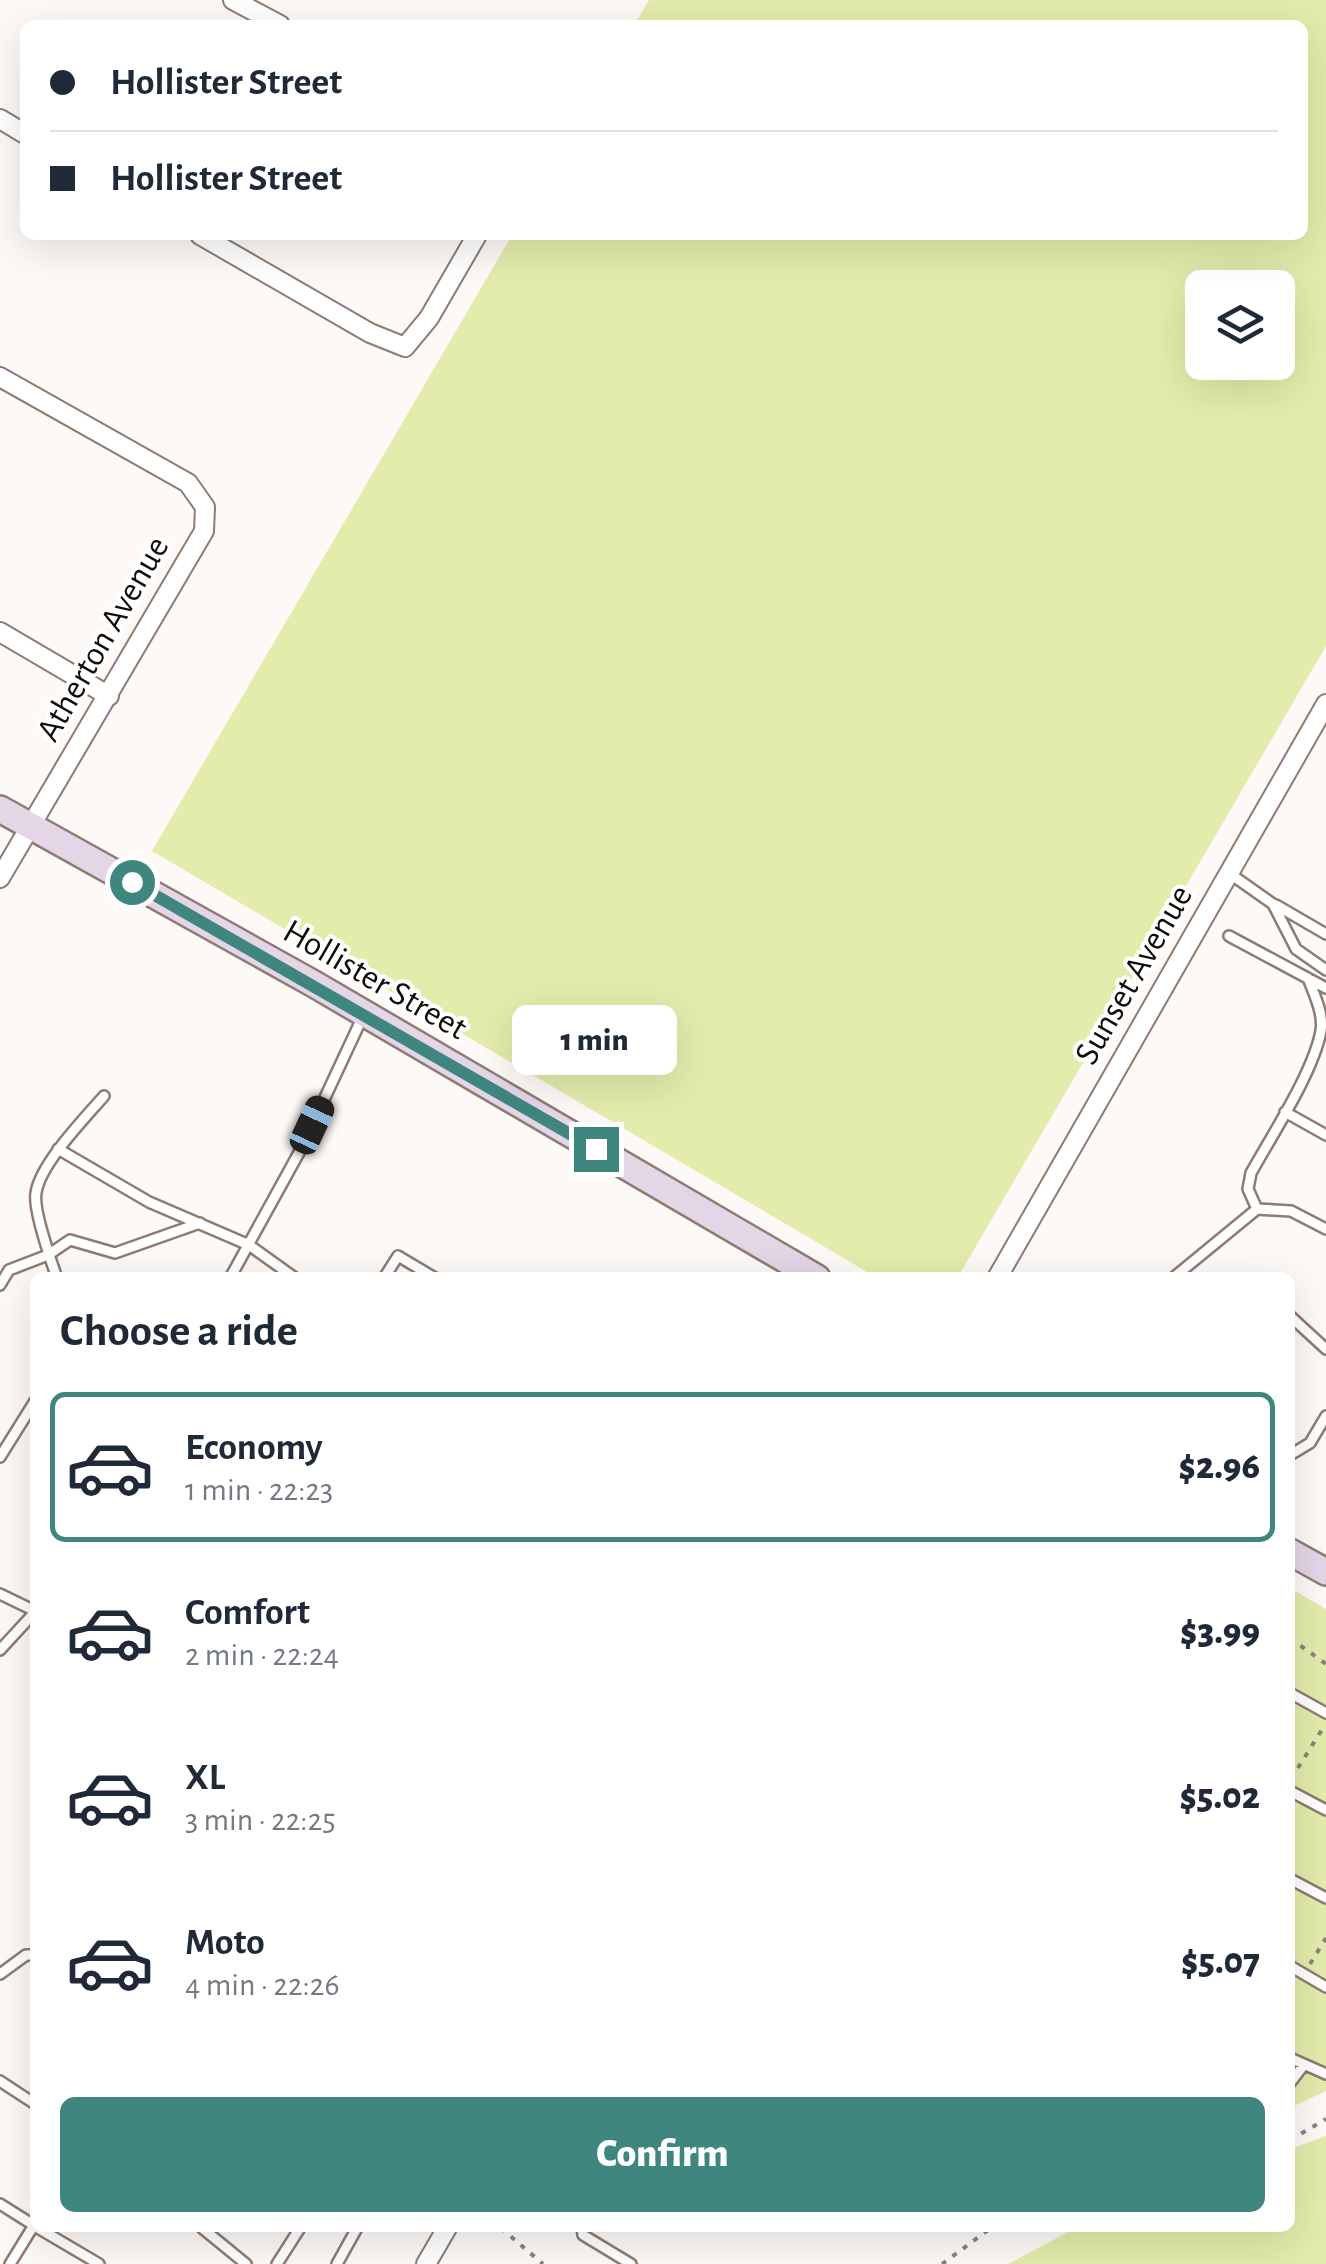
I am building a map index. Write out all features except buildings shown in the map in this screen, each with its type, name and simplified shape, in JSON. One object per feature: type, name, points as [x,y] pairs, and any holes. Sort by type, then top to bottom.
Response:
[{"type":"street","points":[[233,0],[271,20]]},
{"type":"street","points":[[209,240],[358,326],[405,347],[429,318],[473,240]]},
{"type":"street","name":"Atherton Avenue","points":[[0,376],[188,482],[205,507],[204,531],[0,878]]},
{"type":"street","points":[[0,632],[109,696]]},
{"type":"street","name":"Sunset Avenue","points":[[1000,1272],[1326,704]]},
{"type":"street","name":"Hollister Street","points":[[0,808],[364,1014],[798,1272]]},
{"type":"street","points":[[1295,1555],[1326,1572]]},
{"type":"street","points":[[426,2264],[445,2232]]},
{"type":"lane","points":[[1229,873],[1326,934]]},
{"type":"lane","points":[[1273,904],[1296,949],[1326,970]]},
{"type":"lane","points":[[1229,936],[1326,988]]},
{"type":"lane","points":[[1256,1209],[1248,1189],[1251,1174],[1310,1062],[1322,1029],[1308,978]]},
{"type":"lane","points":[[233,1272],[301,1149],[364,1014]]},
{"type":"lane","points":[[55,1272],[36,1193],[58,1149],[104,1096]]},
{"type":"lane","points":[[1285,1112],[1326,1135]]},
{"type":"lane","points":[[58,1149],[149,1202],[248,1246],[285,1272]]},
{"type":"lane","points":[[1180,1272],[1256,1209],[1290,1211],[1326,1229]]},
{"type":"lane","points":[[0,1285],[9,1270],[48,1255],[70,1240],[114,1253],[200,1222]]},
{"type":"lane","points":[[388,1272],[398,1256],[424,1272]]},
{"type":"lane","points":[[1295,1321],[1326,1349]]},
{"type":"lane","points":[[0,1457],[30,1409]]},
{"type":"lane","points":[[1310,1442],[1326,1416]]},
{"type":"lane","points":[[1295,1452],[1326,1436]]},
{"type":"lane","points":[[0,1594],[30,1609]]},
{"type":"lane","points":[[0,1650],[30,1617]]},
{"type":"lane","points":[[1295,1696],[1326,1713]]},
{"type":"lane","points":[[1295,1793],[1326,1810]]},
{"type":"lane","points":[[1295,1882],[1326,1898]]},
{"type":"lane","points":[[0,1974],[30,1955]]},
{"type":"lane","points":[[1295,1969],[1326,1987]]},
{"type":"lane","points":[[1295,2061],[1326,2074]]},
{"type":"lane","points":[[1295,2076],[1303,2066]]},
{"type":"lane","points":[[0,2081],[30,2101]]},
{"type":"lane","points":[[0,2204],[30,2222]]},
{"type":"lane","points":[[10,2264],[32,2232]]},
{"type":"lane","points":[[46,2232],[99,2264]]},
{"type":"lane","points":[[207,2232],[246,2264]]},
{"type":"lane","points":[[277,2264],[297,2232]]},
{"type":"lane","points":[[337,2264],[355,2232]]},
{"type":"lane","points":[[583,2232],[631,2264]]},
{"type":"path","points":[[1295,1642],[1326,1664]]},
{"type":"path","points":[[1295,1772],[1326,1724]]},
{"type":"path","points":[[1304,1974],[1326,1938]]},
{"type":"path","points":[[1295,2137],[1326,2120]]},
{"type":"path","points":[[506,2232],[544,2264]]},
{"type":"path","points":[[942,2264],[986,2232]]},
{"type":"green space","points":[[649,0],[1326,0],[1326,646],[961,1272],[868,1272],[152,851],[509,240],[1308,240],[1308,20],[637,20]]},
{"type":"green space","points":[[1295,1591],[1326,1609],[1326,2091],[1295,2106]]},
{"type":"green space","points":[[1326,2136],[1326,2264],[1008,2264],[1068,2232],[1295,2232],[1295,2147]]},
{"type":"route","points":[[132,882],[596,1149]]}]
